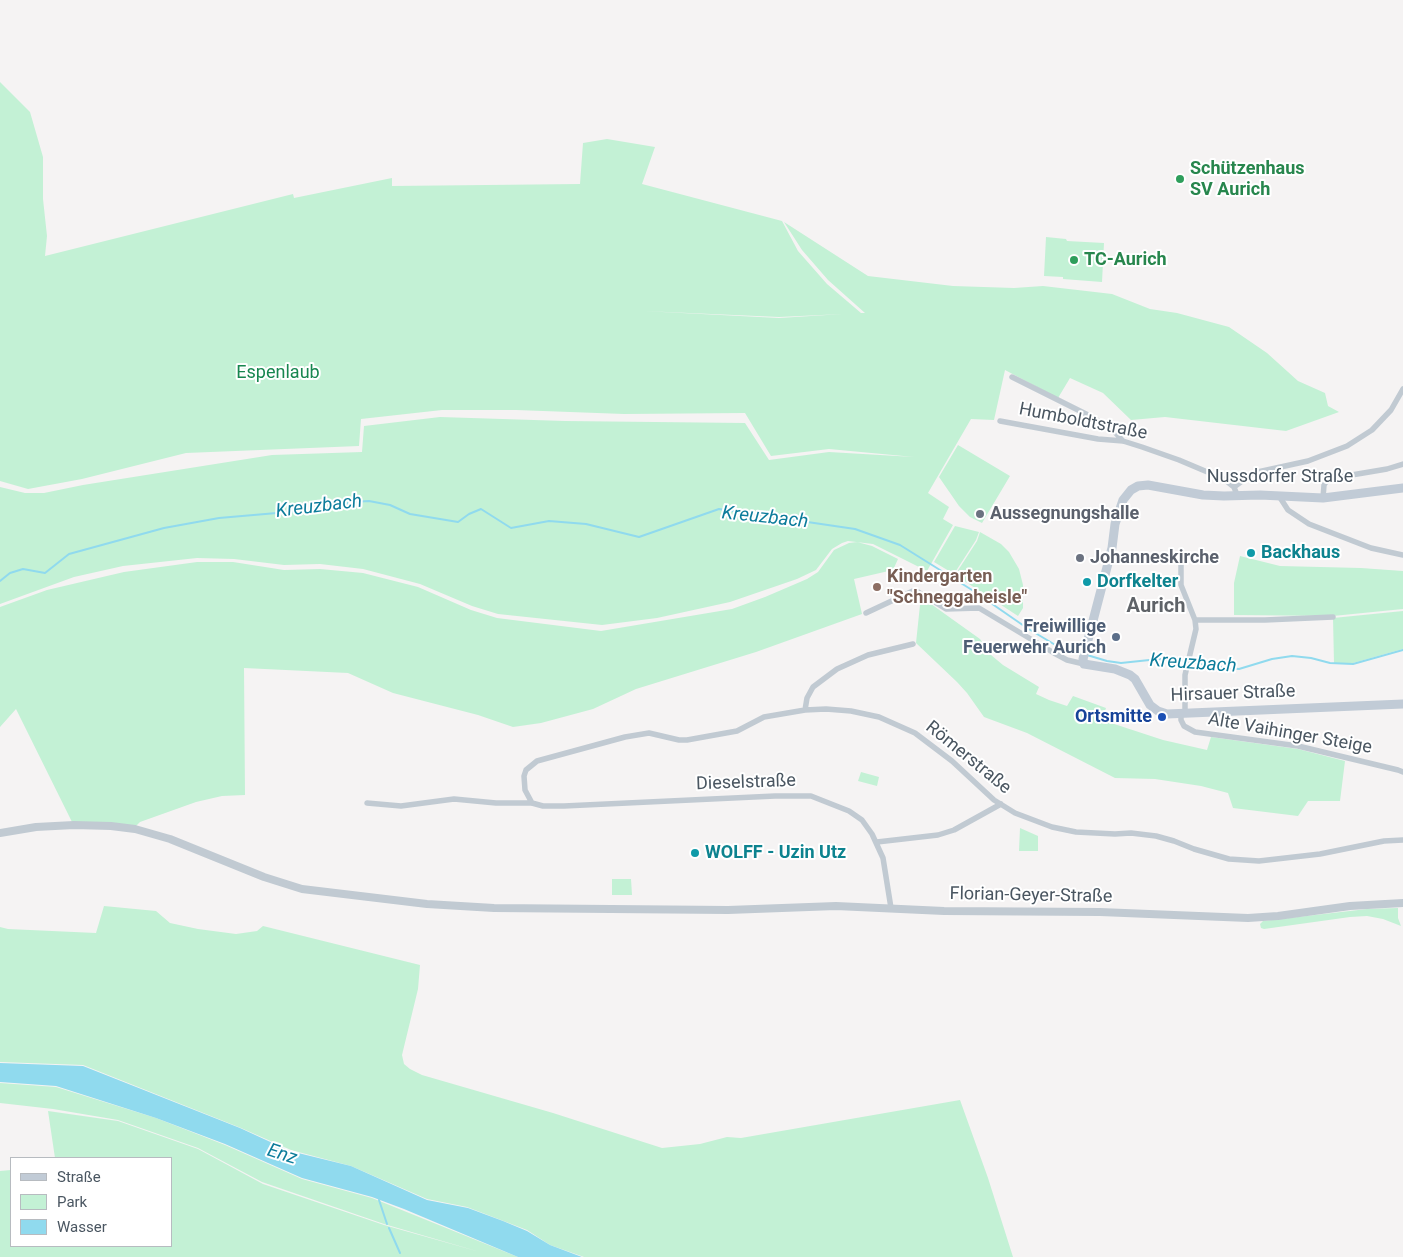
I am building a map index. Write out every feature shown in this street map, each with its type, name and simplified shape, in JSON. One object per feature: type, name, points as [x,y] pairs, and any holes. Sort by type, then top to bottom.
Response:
[{"type":"main road","name":"Nussdorfer Straße","points":[[1084,658],[1112,548],[1115,524],[1123,500],[1131,490],[1138,486],[1148,485],[1203,495],[1224,496],[1235,491],[1323,498],[1403,488]]},
{"type":"main road","name":"Hirsauer Straße","points":[[1084,658],[1130,675],[1135,679],[1147,701],[1163,713],[1183,714],[1403,704]]},
{"type":"street","points":[[1012,377],[1090,416],[1112,429],[1123,441]]},
{"type":"street","points":[[1235,491],[1253,474],[1314,459],[1347,446],[1372,430],[1391,410],[1403,389]]},
{"type":"street","name":"Humboldtstraße","points":[[1000,421],[1098,439],[1123,441],[1224,479],[1235,491]]},
{"type":"street","points":[[1323,498],[1324,485],[1328,479],[1403,465]]},
{"type":"street","points":[[1280,496],[1288,510],[1309,524],[1371,548],[1403,555]]},
{"type":"street","points":[[1180,566],[1181,585],[1195,620],[1196,629],[1184,684],[1183,714]]},
{"type":"street","points":[[866,613],[915,590],[946,609],[979,608],[1067,660],[1084,658]]},
{"type":"street","points":[[1195,620],[1265,620],[1332,617]]},
{"type":"street","points":[[805,710],[807,698],[813,687],[837,669],[868,655],[913,644]]},
{"type":"street","name":"Römerstraße","points":[[532,803],[525,790],[524,776],[526,770],[537,761],[607,741],[650,733],[679,740],[737,730],[764,717],[805,710],[826,709],[851,711],[879,717],[914,733],[952,760],[1001,804],[1030,820],[1052,827],[1076,832],[1131,833],[1156,836],[1228,859],[1260,861],[1320,854],[1403,840]]},
{"type":"street","name":"Alte Vaihinger Steige","points":[[1183,714],[1182,723],[1188,729],[1195,732],[1298,746],[1403,772]]},
{"type":"street","name":"Dieselstraße","points":[[367,803],[401,806],[454,800],[564,806],[811,796],[849,811],[862,820],[877,842],[886,873],[891,908]]},
{"type":"street","points":[[877,842],[930,836],[954,830],[1001,804]]},
{"type":"street","name":"Florian-Geyer-Straße","points":[[0,833],[60,825],[136,829],[189,846],[293,887],[373,898],[494,908],[728,910],[836,906],[944,910],[1100,912],[1248,918],[1403,902]]},
{"type":"green space","name":"Espenlaub","points":[[0,82],[30,112],[43,157],[43,199],[47,236],[45,256],[293,194],[294,198],[392,178],[392,186],[580,184],[583,143],[607,139],[655,147],[642,184],[782,221],[798,251],[827,284],[861,313],[865,313],[828,280],[802,250],[784,222],[868,276],[953,286],[1014,288],[1043,286],[1112,294],[1150,309],[1177,313],[1229,327],[1267,353],[1298,381],[1325,393],[1328,406],[1339,412],[1286,431],[1165,417],[1131,420],[1103,393],[1070,378],[1058,398],[1005,370],[994,420],[971,419],[928,493],[949,507],[943,519],[953,525],[927,571],[873,544],[848,541],[832,549],[816,570],[797,579],[730,602],[657,618],[602,625],[498,614],[472,606],[420,584],[363,569],[320,564],[284,565],[234,559],[197,558],[123,566],[74,577],[0,604],[0,487],[25,493],[44,493],[272,455],[362,452],[364,426],[440,417],[565,421],[745,423],[769,460],[829,452],[914,457],[829,449],[771,456],[745,413],[624,414],[516,410],[442,410],[361,419],[359,446],[186,453],[82,479],[28,489],[0,481]],"holes":[[[643,311],[779,317],[843,314],[779,318]]]},
{"type":"green space","name":"TC-Aurich","points":[[1046,237],[1066,239],[1067,241],[1104,243],[1102,282],[1044,276]]},
{"type":"green space","points":[[958,445],[1010,476],[982,523],[970,517],[959,506],[939,477]]},
{"type":"green space","points":[[955,526],[979,532],[976,540],[954,574],[934,562]]},
{"type":"green space","points":[[980,532],[1001,544],[1009,552],[1019,569],[1023,585],[1023,608],[1018,616],[955,575],[977,541]]},
{"type":"green space","points":[[857,542],[872,546],[898,559],[893,570],[854,579],[862,614],[756,652],[636,689],[593,709],[541,723],[513,727],[478,715],[393,693],[348,673],[244,668],[245,795],[222,796],[196,802],[140,822],[136,826],[72,822],[16,709],[0,727],[0,607],[47,590],[124,572],[197,562],[233,562],[284,570],[320,569],[363,573],[418,587],[471,610],[497,618],[601,631],[732,609],[807,579],[818,572],[834,550],[849,543]]},
{"type":"green space","points":[[1240,556],[1280,566],[1403,571],[1403,609],[1333,616],[1234,615],[1234,583]]},
{"type":"green space","points":[[924,599],[980,639],[991,655],[1003,665],[1039,687],[1036,694],[1049,700],[1067,706],[1073,696],[1106,708],[1102,720],[1163,740],[1207,750],[1211,737],[1298,749],[1345,761],[1340,801],[1308,801],[1298,816],[1233,808],[1228,793],[1201,786],[1155,779],[1115,778],[1027,733],[984,717],[957,682],[916,643],[920,605]]},
{"type":"green space","points":[[1403,611],[1403,649],[1353,663],[1334,663],[1333,618]]},
{"type":"green space","points":[[861,772],[879,777],[877,786],[858,781]]},
{"type":"green space","points":[[1020,828],[1038,836],[1038,851],[1019,851]]},
{"type":"green space","points":[[612,879],[631,879],[632,895],[612,895]]},
{"type":"green space","points":[[104,906],[156,911],[170,923],[236,934],[257,931],[263,926],[420,965],[418,989],[402,1055],[404,1064],[410,1069],[422,1075],[553,1113],[662,1148],[700,1144],[727,1137],[741,1138],[960,1100],[988,1178],[1013,1257],[584,1257],[550,1245],[527,1230],[467,1207],[427,1199],[351,1166],[291,1150],[83,1065],[0,1062],[0,927],[96,933]]},
{"type":"green space","points":[[1398,908],[1398,918],[1401,926],[1383,919],[1367,916],[1264,929],[1261,928],[1260,924],[1263,921],[1367,909]]},
{"type":"green space","points":[[0,1083],[56,1087],[156,1118],[225,1145],[302,1179],[372,1198],[518,1257],[0,1257],[0,1171],[10,1170],[10,1247],[172,1247],[172,1157],[55,1157],[48,1111],[118,1121],[198,1149],[263,1184],[384,1225],[480,1252],[384,1224],[262,1182],[198,1148],[118,1120],[53,1109],[0,1103]]},
{"type":"water","name":"Enz","points":[[0,1063],[83,1066],[240,1128],[290,1151],[351,1166],[427,1200],[468,1208],[527,1231],[550,1245],[582,1257],[518,1257],[404,1209],[372,1197],[302,1178],[225,1144],[156,1118],[56,1086],[0,1082]]},
{"type":"waterway","name":"Kreuzbach","points":[[0,581],[10,573],[23,569],[45,573],[69,554],[164,528],[219,518],[323,509],[353,502],[369,501],[390,505],[410,514],[458,522],[469,514],[481,509],[511,528],[549,521],[586,524],[639,537],[719,509],[855,529],[900,545],[1062,649],[1082,654]]},
{"type":"waterway","name":"Kreuzbach","points":[[1190,662],[1239,669],[1272,659],[1292,656],[1330,663],[1353,664],[1403,650]]},
{"type":"waterway","name":"Kreuzbach","points":[[1087,655],[1121,663],[1159,659],[1186,661]]},
{"type":"waterway","points":[[379,1200],[387,1224]]},
{"type":"waterway","points":[[389,1228],[400,1253]]},
{"type":"place","name":"Schützenhaus SV Aurich","points":[[1180,179]]},
{"type":"place","name":"TC-Aurich","points":[[1074,260]]},
{"type":"place","name":"Aussegnungshalle","points":[[980,514]]},
{"type":"place","name":"Backhaus","points":[[1251,553]]},
{"type":"place","name":"Johanneskirche","points":[[1080,558]]},
{"type":"place","name":"Dorfkelter","points":[[1087,582]]},
{"type":"place","name":"Kindergarten \"Schneggaheisle\"","points":[[877,587]]},
{"type":"place","name":"Freiwillige Feuerwehr Aurich","points":[[1116,637]]},
{"type":"place","name":"Ortsmitte","points":[[1162,717]]},
{"type":"place","name":"WOLFF - Uzin Utz","points":[[695,853]]},
{"type":"district","name":"Aurich","points":[[1156,607]]}]
